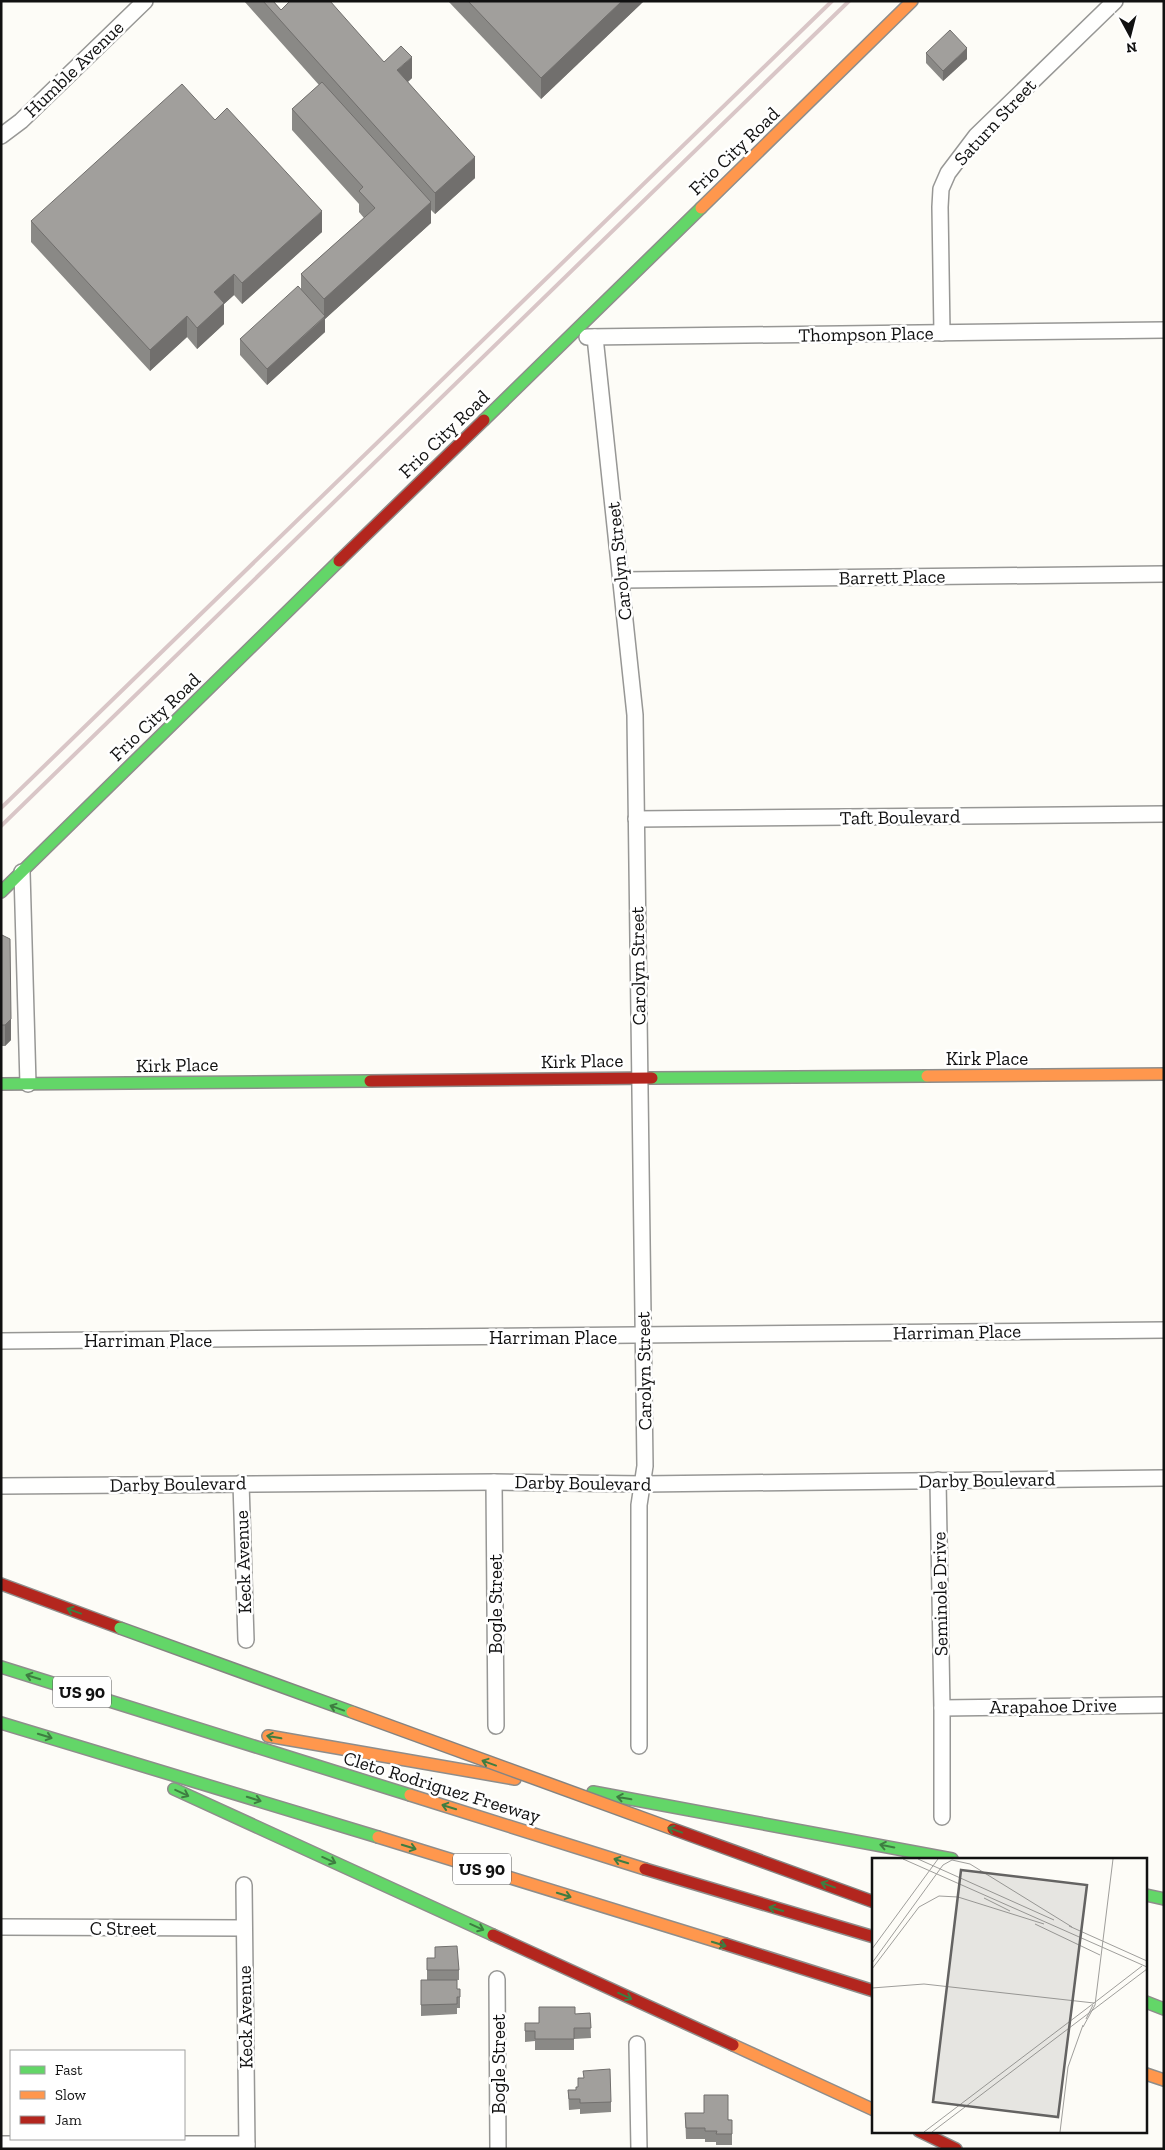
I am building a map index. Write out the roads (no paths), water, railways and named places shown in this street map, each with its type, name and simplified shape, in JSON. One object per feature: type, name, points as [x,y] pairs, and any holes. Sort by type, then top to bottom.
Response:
[{"type":"main road","name":"Frio City Road","points":[[1,892],[912,1]]},
{"type":"main road","points":[[1,878],[22,872]]},
{"type":"main road","name":"Kirk Place","points":[[1,1084],[1164,1074]]},
{"type":"main road","points":[[1,1584],[872,1901]]},
{"type":"main road","name":"Cleto Rodriguez Freeway","points":[[1,1667],[718,1892],[872,1936]]},
{"type":"main road","points":[[164,1718],[714,1814],[947,1858]]},
{"type":"main road","name":"US 90","points":[[1,1723],[332,1823],[872,1990]]},
{"type":"main road","points":[[90,1750],[872,2109]]},
{"type":"main road","points":[[1148,1895],[1164,1899]]},
{"type":"main road","points":[[1148,2003],[1164,2009]]},
{"type":"main road","points":[[1148,2075],[1164,2080]]},
{"type":"main road","points":[[921,2132],[956,2149]]},
{"type":"street","name":"Humble Avenue","points":[[1,136],[21,120],[145,1]]},
{"type":"street","name":"Saturn Street","points":[[942,333],[940,207],[941,189],[948,173],[976,136],[1115,1]]},
{"type":"street","name":"Thompson Place","points":[[568,337],[1164,330]]},
{"type":"street","name":"Carolyn Street","points":[[595,337],[635,715],[646,1466],[639,1505],[639,1746]]},
{"type":"street","name":"Barrett Place","points":[[621,580],[1164,574]]},
{"type":"street","name":"Taft Boulevard","points":[[636,819],[1164,814]]},
{"type":"street","points":[[22,872],[28,1084]]},
{"type":"street","name":"Harriman Place","points":[[1,1341],[1164,1330]]},
{"type":"street","name":"Darby Boulevard","points":[[1,1486],[494,1482],[643,1484],[1164,1478]]},
{"type":"street","name":"Seminole Drive","points":[[938,1480],[942,1817]]},
{"type":"street","name":"Bogle Street","points":[[494,1482],[496,1726]]},
{"type":"street","name":"Keck Avenue","points":[[241,1483],[246,1640]]},
{"type":"street","name":"Arapahoe Drive","points":[[942,1708],[1164,1705]]},
{"type":"street","name":"Keck Avenue","points":[[244,1885],[246,2146]]},
{"type":"street","name":"C Street","points":[[1,1928],[244,1928]]},
{"type":"street","name":"Bogle Street","points":[[497,1979],[498,2149]]},
{"type":"street","points":[[637,2044],[639,2149]]},
{"type":"street","points":[[1,2144],[246,2146]]},
{"type":"railway","points":[[1,808],[832,1]]},
{"type":"railway","points":[[1,826],[849,1]]}]
